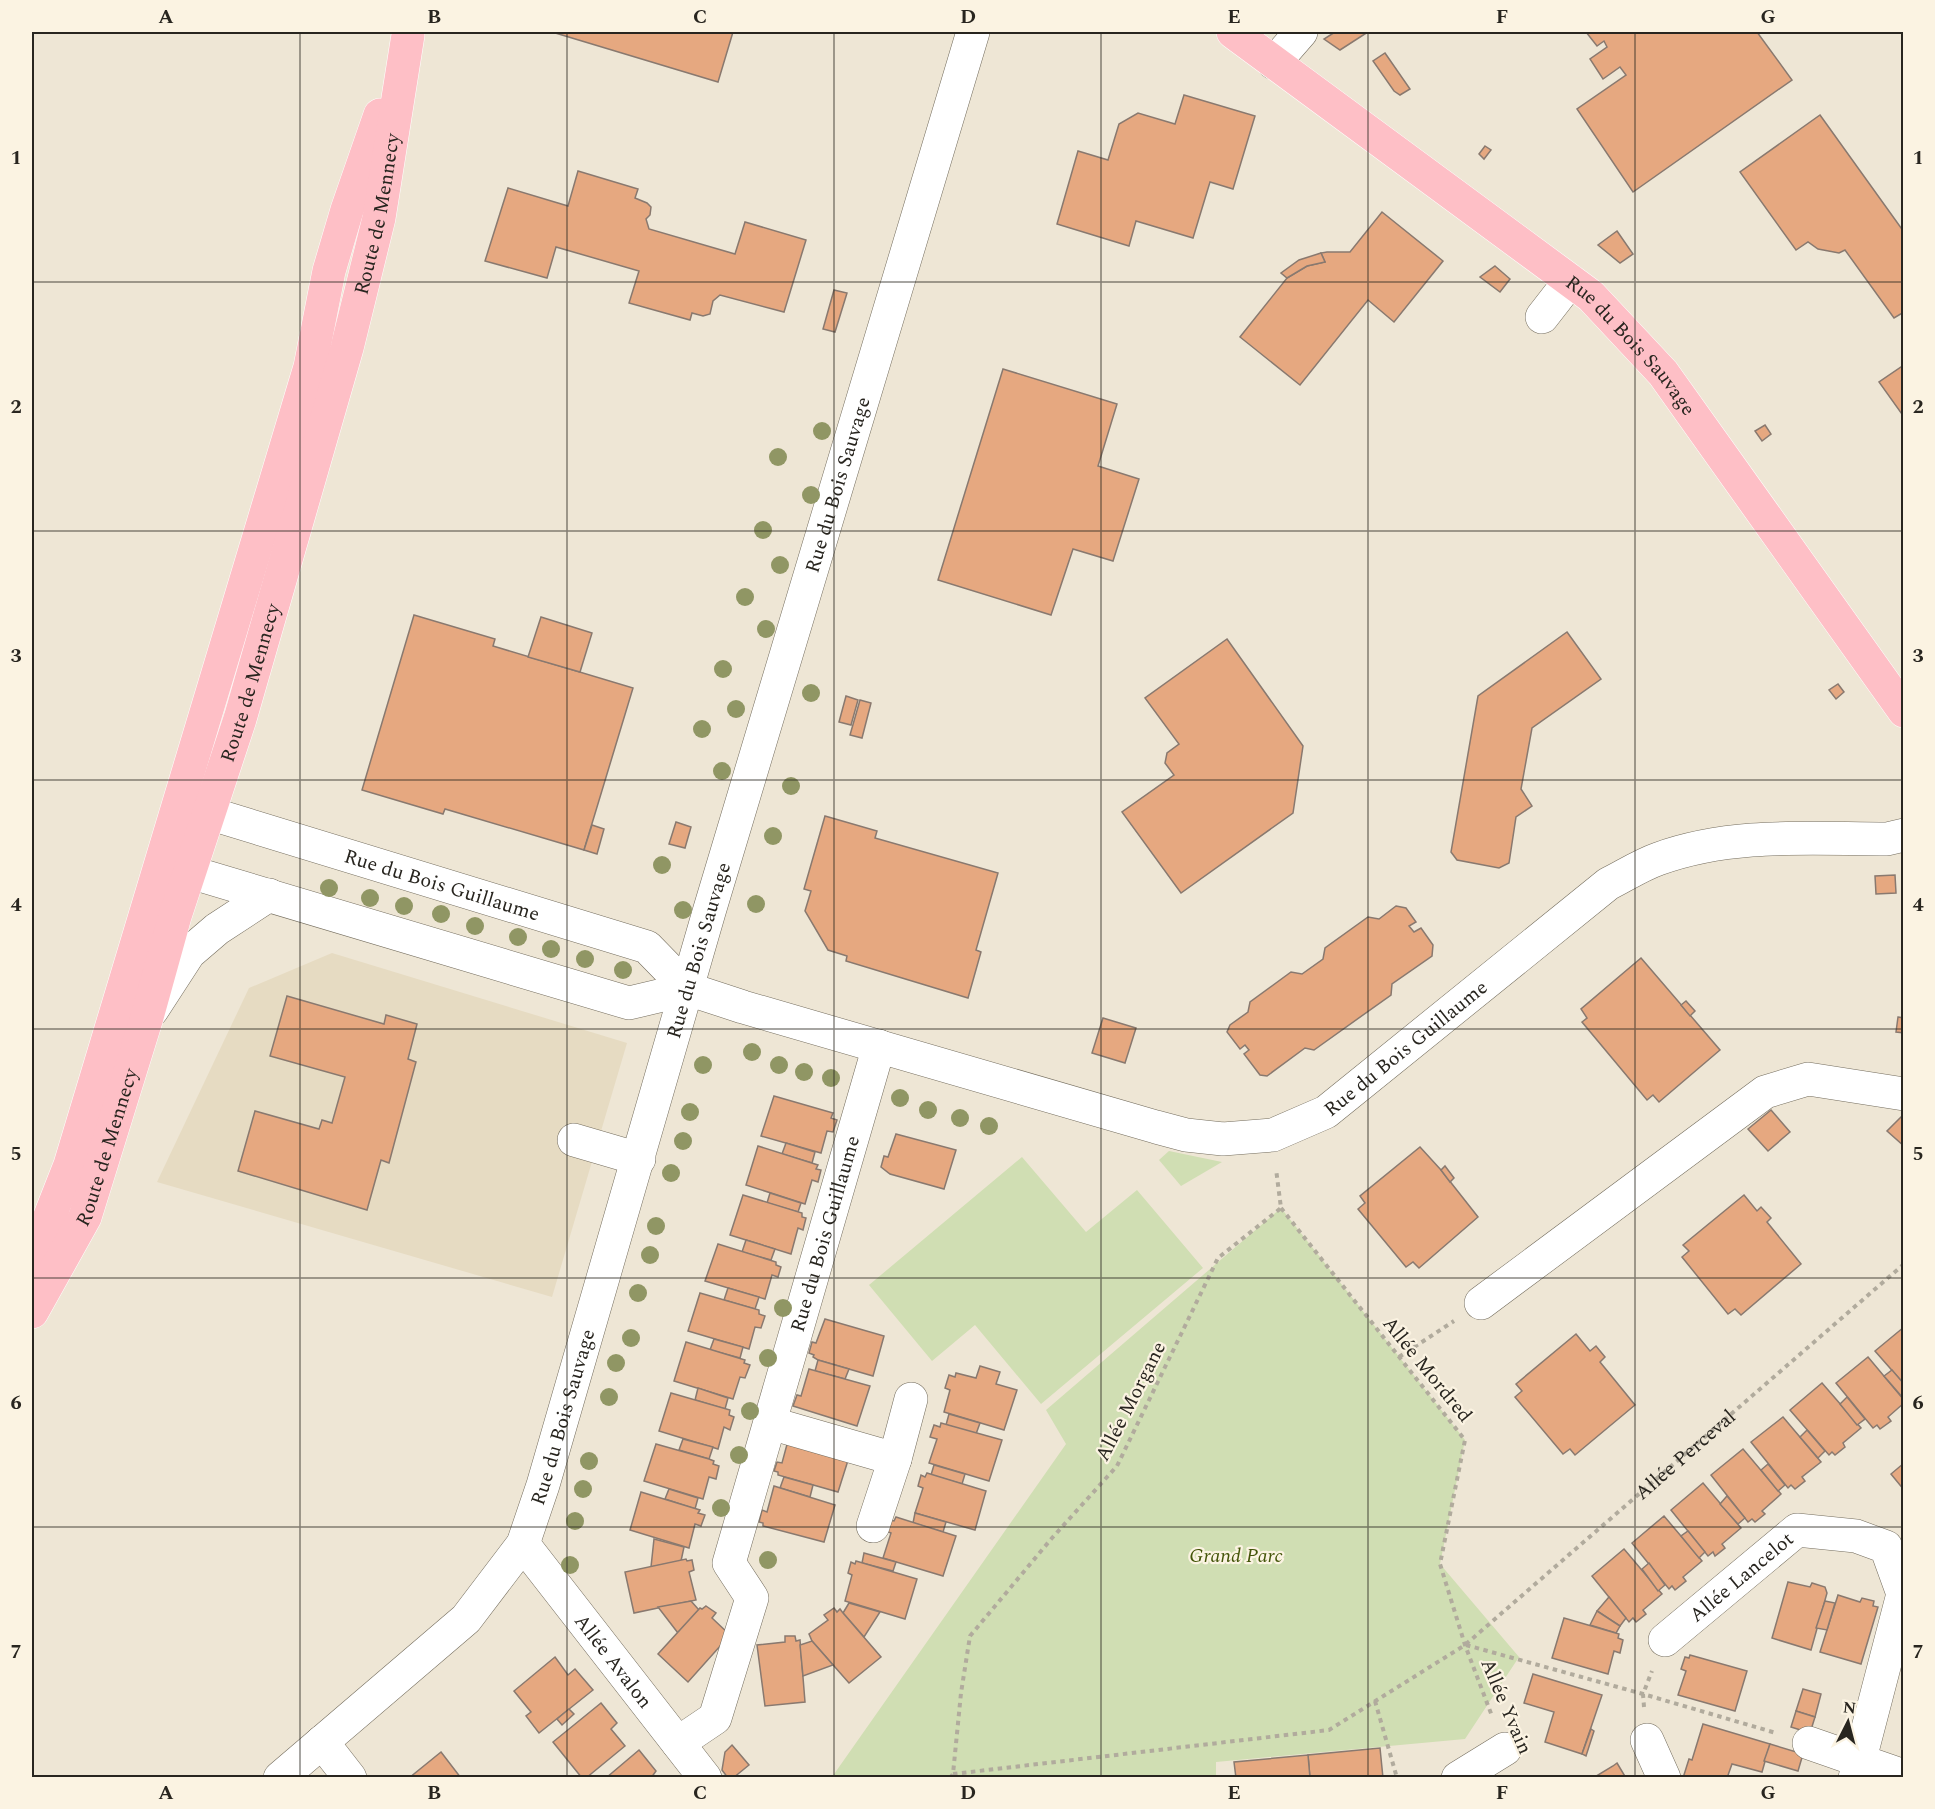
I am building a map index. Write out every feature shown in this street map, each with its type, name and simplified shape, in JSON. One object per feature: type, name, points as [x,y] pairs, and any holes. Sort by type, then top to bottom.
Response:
[{"type":"main road","name":"Rue du Bois Sauvage","points":[[1233,32],[1591,296],[1663,373],[1904,711]]},
{"type":"main road","name":"Route de Mennecy","points":[[32,1312],[85,1217],[147,1017],[175,916],[179,804],[310,367],[329,271],[347,210],[408,33]]},
{"type":"main road","name":"Route de Mennecy","points":[[32,1259],[70,1165],[147,904],[176,868],[210,814],[240,719],[347,348],[379,218],[408,33]]},
{"type":"street","name":"Rue du Bois Sauvage","points":[[280,1778],[466,1619],[523,1544],[543,1485],[709,912],[973,32]]},
{"type":"street","points":[[1274,63],[1301,32]]},
{"type":"street","points":[[1542,317],[1570,281]]},
{"type":"street","name":"Rue du Bois Guillaume","points":[[179,804],[647,947],[688,989],[1186,1135],[1223,1139],[1273,1135],[1326,1112],[1608,884],[1656,859],[1710,844],[1761,838],[1887,839],[1904,835]]},
{"type":"street","name":"Rue du Bois Guillaume","points":[[176,868],[629,1003],[688,989]]},
{"type":"street","points":[[147,1017],[189,953],[217,929],[269,895]]},
{"type":"street","name":"Rue du Bois Guillaume","points":[[678,1743],[715,1718],[752,1598],[729,1563],[879,1046]]},
{"type":"street","points":[[1481,1303],[1765,1092],[1808,1079],[1904,1095]]},
{"type":"street","points":[[574,1140],[639,1159]]},
{"type":"street","points":[[873,1526],[895,1459],[911,1399]]},
{"type":"street","points":[[770,1423],[895,1459]]},
{"type":"street","name":"Allée Lancelot","points":[[1665,1640],[1797,1530],[1857,1536],[1886,1546],[1903,1594],[1857,1770]]},
{"type":"street","name":"Allée Avalon","points":[[523,1544],[705,1778]]},
{"type":"street","points":[[1647,1740],[1664,1778]]},
{"type":"street","points":[[322,1742],[350,1778]]},
{"type":"street","points":[[1809,1743],[1857,1770],[1904,1776]]},
{"type":"street","points":[[1458,1778],[1505,1749]]},
{"type":"path","points":[[1273,1135],[1281,1208]]},
{"type":"path","name":"Allée Mordred","points":[[1281,1208],[1465,1440],[1440,1564],[1465,1645]]},
{"type":"path","name":"Allée Morgane","points":[[1281,1208],[1218,1258],[1117,1466],[1052,1538],[970,1636],[951,1776],[1329,1730],[1465,1645]]},
{"type":"path","name":"Allée Perceval","points":[[1465,1645],[1904,1264]]},
{"type":"path","points":[[1399,1357],[1481,1303]]},
{"type":"path","points":[[1647,1740],[1643,1694],[1665,1640]]},
{"type":"path","points":[[1465,1645],[1809,1743]]},
{"type":"path","name":"Allée Yvain","points":[[1465,1645],[1505,1749]]},
{"type":"path","points":[[1375,1701],[1397,1778]]},
{"type":"shaded area","points":[[332,953],[627,1043],[552,1297],[157,1182],[249,988]]},
{"type":"green space","points":[[1169,1151],[1222,1162],[1181,1186],[1159,1160]]},
{"type":"green space","points":[[1022,1157],[1086,1232],[1137,1190],[1203,1268],[1041,1404],[975,1325],[932,1361],[869,1285]]},
{"type":"green space","name":"Grand Parc","points":[[1281,1208],[1465,1440],[1440,1564],[1519,1657],[1465,1739],[1216,1762],[1216,1777],[832,1777],[1066,1444],[1046,1410]]},
{"type":"building","points":[[552,32],[733,32],[718,82]]},
{"type":"building","points":[[1335,32],[1368,32],[1340,50],[1324,39]]},
{"type":"building","points":[[1586,32],[1757,32],[1792,80],[1633,192],[1577,109],[1626,75],[1620,67],[1603,79],[1590,59],[1607,47],[1604,41],[1597,46]]},
{"type":"building","points":[[1385,53],[1410,89],[1400,95],[1394,91],[1373,61]]},
{"type":"building","points":[[1184,95],[1255,116],[1233,189],[1210,182],[1193,238],[1136,221],[1129,246],[1057,224],[1078,151],[1108,160],[1119,124],[1138,113],[1175,124]]},
{"type":"building","points":[[1820,115],[1904,232],[1904,312],[1894,318],[1845,250],[1839,253],[1818,249],[1808,242],[1796,250],[1740,172]]},
{"type":"building","points":[[1485,146],[1491,150],[1484,159],[1479,154]]},
{"type":"building","points":[[578,171],[638,189],[635,198],[651,207],[650,215],[646,219],[649,229],[735,254],[745,222],[806,240],[784,312],[720,295],[713,301],[710,314],[703,316],[692,313],[690,320],[629,303],[639,271],[556,247],[547,278],[485,261],[508,188],[568,206]]},
{"type":"building","points":[[1382,212],[1443,261],[1394,322],[1368,300],[1300,385],[1240,337],[1287,278],[1307,266],[1325,262],[1321,253],[1350,252]]},
{"type":"building","points":[[1617,231],[1633,254],[1620,263],[1598,245]]},
{"type":"building","points":[[1321,253],[1325,262],[1307,266],[1287,278],[1281,273],[1299,260]]},
{"type":"building","points":[[1495,266],[1510,279],[1500,292],[1480,277]]},
{"type":"building","points":[[834,290],[847,293],[835,332],[823,329]]},
{"type":"building","points":[[1904,365],[1904,417],[1879,382]]},
{"type":"building","points":[[1003,369],[1117,404],[1098,466],[1139,479],[1113,561],[1073,549],[1051,615],[938,580]]},
{"type":"building","points":[[1765,425],[1771,434],[1762,441],[1755,431]]},
{"type":"building","points":[[414,615],[495,639],[493,646],[633,688],[584,850],[445,809],[443,814],[362,790]]},
{"type":"building","points":[[541,617],[592,633],[580,672],[528,657]]},
{"type":"building","points":[[1567,632],[1601,679],[1532,728],[1521,789],[1532,806],[1516,817],[1509,863],[1499,868],[1457,860],[1451,852],[1478,696]]},
{"type":"building","points":[[1227,639],[1303,746],[1293,813],[1181,893],[1122,812],[1174,775],[1165,763],[1167,753],[1179,744],[1145,698]]},
{"type":"building","points":[[1838,684],[1844,692],[1836,699],[1829,690]]},
{"type":"building","points":[[846,696],[858,700],[851,725],[839,722]]},
{"type":"building","points":[[860,700],[871,703],[862,738],[850,735]]},
{"type":"building","points":[[825,816],[877,831],[875,838],[998,873],[976,950],[981,952],[968,998],[846,961],[847,956],[828,950],[805,911],[811,891],[804,889]]},
{"type":"building","points":[[676,822],[691,827],[685,848],[669,844]]},
{"type":"building","points":[[592,825],[604,829],[597,854],[584,850]]},
{"type":"building","points":[[1895,875],[1896,893],[1876,894],[1875,876]]},
{"type":"building","points":[[1396,906],[1406,908],[1416,922],[1409,926],[1414,932],[1421,928],[1433,945],[1432,956],[1392,984],[1391,995],[1314,1050],[1305,1048],[1267,1076],[1260,1075],[1244,1054],[1249,1050],[1245,1045],[1240,1049],[1227,1032],[1230,1025],[1248,1012],[1250,1002],[1291,972],[1302,974],[1323,959],[1325,948],[1368,917],[1379,919]]},
{"type":"building","points":[[1641,958],[1720,1050],[1659,1102],[1653,1095],[1647,1100],[1582,1022],[1587,1018],[1581,1009]]},
{"type":"building","points":[[287,996],[384,1024],[386,1015],[417,1024],[408,1059],[416,1062],[389,1163],[381,1160],[367,1210],[238,1171],[255,1111],[319,1129],[322,1120],[332,1123],[345,1077],[270,1056]]},
{"type":"building","points":[[1686,1001],[1695,1011],[1690,1016],[1681,1005]]},
{"type":"building","points":[[1898,1017],[1904,1018],[1904,1033],[1896,1032]]},
{"type":"building","points":[[1103,1018],[1136,1028],[1125,1063],[1092,1053]]},
{"type":"building","points":[[774,1096],[833,1113],[831,1118],[837,1120],[833,1132],[827,1131],[821,1153],[761,1136]]},
{"type":"building","points":[[1771,1110],[1790,1132],[1768,1151],[1748,1129]]},
{"type":"building","points":[[1904,1114],[1904,1146],[1887,1131]]},
{"type":"building","points":[[896,1134],[956,1150],[944,1189],[890,1174],[881,1167],[884,1156],[888,1157]]},
{"type":"building","points":[[786,1143],[815,1152],[812,1163],[782,1154]]},
{"type":"building","points":[[758,1146],[818,1165],[816,1169],[821,1170],[818,1182],[812,1180],[805,1204],[746,1185]]},
{"type":"building","points":[[1420,1147],[1478,1217],[1419,1268],[1413,1262],[1406,1267],[1358,1209],[1365,1203],[1360,1196]]},
{"type":"building","points":[[1445,1166],[1454,1178],[1450,1182],[1441,1170]]},
{"type":"building","points":[[770,1193],[801,1203],[798,1212],[767,1203]]},
{"type":"building","points":[[743,1195],[802,1213],[802,1217],[806,1218],[803,1230],[798,1228],[791,1254],[730,1235]]},
{"type":"building","points":[[1744,1195],[1757,1211],[1761,1207],[1771,1218],[1767,1222],[1801,1264],[1741,1315],[1735,1309],[1728,1314],[1682,1257],[1689,1251],[1683,1245]]},
{"type":"building","points":[[746,1240],[775,1249],[771,1260],[742,1252]]},
{"type":"building","points":[[718,1244],[776,1262],[776,1265],[781,1267],[778,1277],[772,1275],[765,1299],[705,1281]]},
{"type":"building","points":[[728,1288],[759,1297],[755,1309],[724,1300]]},
{"type":"building","points":[[700,1293],[759,1310],[759,1314],[765,1316],[761,1328],[755,1327],[749,1349],[688,1331]]},
{"type":"building","points":[[825,1319],[884,1336],[873,1376],[818,1360],[809,1353],[812,1342],[816,1343]]},
{"type":"building","points":[[1904,1327],[1904,1384],[1875,1351]]},
{"type":"building","points":[[1576,1334],[1590,1351],[1596,1346],[1605,1357],[1600,1362],[1635,1405],[1575,1455],[1570,1449],[1563,1454],[1515,1397],[1522,1391],[1516,1384]]},
{"type":"building","points":[[714,1339],[743,1347],[740,1358],[710,1350]]},
{"type":"building","points":[[686,1342],[745,1360],[744,1363],[750,1365],[745,1378],[740,1377],[733,1399],[674,1381]]},
{"type":"building","points":[[1868,1357],[1904,1400],[1904,1403],[1888,1417],[1891,1421],[1880,1429],[1877,1425],[1873,1428],[1836,1383]]},
{"type":"building","points":[[818,1360],[849,1369],[845,1379],[815,1371]]},
{"type":"building","points":[[980,1366],[1000,1372],[996,1384],[1017,1390],[1004,1430],[944,1412],[950,1390],[945,1388],[949,1375],[955,1377],[956,1373],[976,1378]]},
{"type":"building","points":[[809,1369],[870,1386],[857,1426],[793,1406],[797,1395],[801,1396]]},
{"type":"building","points":[[1892,1370],[1904,1384],[1903,1398],[1884,1376]]},
{"type":"building","points":[[1822,1383],[1861,1428],[1843,1443],[1845,1447],[1835,1455],[1832,1452],[1829,1455],[1790,1410]]},
{"type":"building","points":[[698,1388],[728,1398],[725,1409],[695,1400]]},
{"type":"building","points":[[671,1393],[730,1410],[729,1415],[734,1417],[730,1430],[724,1427],[718,1449],[659,1431]]},
{"type":"building","points":[[1847,1397],[1865,1419],[1857,1425],[1840,1404]]},
{"type":"building","points":[[949,1414],[980,1423],[976,1434],[946,1425]]},
{"type":"building","points":[[1783,1417],[1821,1462],[1802,1477],[1805,1481],[1795,1489],[1791,1485],[1788,1488],[1751,1442]]},
{"type":"building","points":[[941,1423],[1002,1440],[989,1481],[929,1463],[937,1439],[930,1437],[934,1425],[940,1427]]},
{"type":"building","points":[[1807,1430],[1825,1451],[1818,1458],[1800,1437]]},
{"type":"building","points":[[789,1437],[850,1454],[838,1492],[778,1475],[778,1472],[774,1471],[777,1462],[782,1463]]},
{"type":"building","points":[[683,1439],[713,1447],[709,1459],[679,1450]]},
{"type":"building","points":[[656,1444],[709,1459],[714,1461],[713,1464],[719,1466],[716,1479],[709,1477],[703,1499],[644,1481]]},
{"type":"building","points":[[1743,1449],[1781,1494],[1762,1511],[1765,1514],[1755,1522],[1752,1519],[1748,1522],[1711,1475]]},
{"type":"building","points":[[1904,1463],[1904,1490],[1891,1474]]},
{"type":"building","points":[[1768,1464],[1785,1485],[1778,1491],[1761,1470]]},
{"type":"building","points":[[934,1465],[965,1474],[962,1484],[931,1475]]},
{"type":"building","points":[[927,1473],[986,1491],[975,1530],[915,1513],[923,1488],[918,1486],[921,1475],[925,1477]]},
{"type":"building","points":[[784,1477],[813,1485],[810,1497],[780,1488]]},
{"type":"building","points":[[1703,1483],[1741,1528],[1722,1544],[1725,1548],[1715,1556],[1713,1552],[1708,1556],[1671,1510]]},
{"type":"building","points":[[774,1486],[835,1505],[824,1542],[763,1526],[763,1523],[759,1522],[762,1510],[767,1512]]},
{"type":"building","points":[[669,1489],[698,1498],[695,1509],[665,1499]]},
{"type":"building","points":[[641,1492],[700,1510],[698,1513],[705,1515],[701,1526],[695,1524],[689,1548],[630,1530]]},
{"type":"building","points":[[1727,1496],[1745,1518],[1738,1524],[1720,1504]]},
{"type":"building","points":[[915,1513],[946,1522],[943,1532],[913,1523]]},
{"type":"building","points":[[1664,1516],[1702,1561],[1683,1577],[1686,1581],[1675,1590],[1672,1586],[1669,1589],[1632,1543]]},
{"type":"building","points":[[896,1517],[956,1536],[943,1576],[883,1558],[891,1533],[886,1531],[890,1520],[894,1521]]},
{"type":"building","points":[[1688,1531],[1705,1552],[1699,1558],[1681,1536]]},
{"type":"building","points":[[654,1539],[684,1547],[681,1561],[651,1567]]},
{"type":"building","points":[[1624,1549],[1662,1594],[1643,1610],[1646,1614],[1636,1622],[1633,1618],[1629,1622],[1592,1576]]},
{"type":"building","points":[[864,1553],[896,1562],[893,1571],[862,1563]]},
{"type":"building","points":[[686,1559],[687,1561],[692,1560],[694,1570],[689,1572],[696,1600],[634,1613],[625,1572]]},
{"type":"building","points":[[856,1561],[917,1579],[905,1619],[845,1601],[852,1575],[848,1573],[851,1562],[855,1564]]},
{"type":"building","points":[[1649,1563],[1665,1585],[1658,1591],[1642,1569]]},
{"type":"building","points":[[1788,1582],[1810,1587],[1812,1583],[1825,1587],[1827,1593],[1811,1650],[1772,1638]]},
{"type":"building","points":[[1838,1595],[1860,1602],[1862,1598],[1874,1601],[1873,1606],[1878,1607],[1861,1664],[1820,1652]]},
{"type":"building","points":[[1609,1597],[1626,1618],[1620,1626],[1597,1611]]},
{"type":"building","points":[[691,1601],[699,1610],[678,1633],[658,1607]]},
{"type":"building","points":[[1825,1601],[1835,1603],[1827,1630],[1816,1628]]},
{"type":"building","points":[[849,1603],[880,1612],[864,1637],[843,1613]]},
{"type":"building","points":[[706,1606],[716,1613],[712,1618],[730,1635],[688,1682],[658,1654],[700,1608]]},
{"type":"building","points":[[834,1608],[837,1612],[840,1609],[881,1657],[849,1683],[812,1641],[809,1634],[828,1620],[824,1615]]},
{"type":"building","points":[[1597,1611],[1620,1626],[1616,1633],[1590,1625]]},
{"type":"building","points":[[1564,1618],[1619,1634],[1618,1638],[1623,1640],[1620,1653],[1614,1651],[1608,1674],[1552,1658]]},
{"type":"building","points":[[785,1636],[795,1636],[796,1641],[800,1640],[805,1702],[765,1706],[757,1645],[785,1642]]},
{"type":"building","points":[[812,1641],[833,1665],[803,1676],[800,1645]]},
{"type":"building","points":[[1690,1655],[1747,1671],[1735,1711],[1678,1695],[1686,1671],[1681,1669],[1685,1657],[1689,1658]]},
{"type":"building","points":[[555,1657],[568,1675],[575,1669],[593,1690],[539,1733],[526,1716],[531,1712],[514,1691]]},
{"type":"building","points":[[1533,1674],[1602,1695],[1582,1754],[1545,1742],[1554,1712],[1524,1703]]},
{"type":"building","points":[[1803,1689],[1821,1694],[1815,1717],[1796,1711]]},
{"type":"building","points":[[601,1703],[617,1723],[611,1729],[625,1746],[586,1778],[582,1778],[553,1742]]},
{"type":"building","points":[[569,1709],[574,1714],[562,1725],[557,1719]]},
{"type":"building","points":[[1796,1711],[1815,1717],[1810,1733],[1791,1727]]},
{"type":"building","points":[[1703,1724],[1770,1744],[1762,1772],[1732,1764],[1727,1778],[1683,1778],[1689,1759],[1692,1760]]},
{"type":"building","points":[[1591,1729],[1594,1731],[1586,1756],[1582,1754]]},
{"type":"building","points":[[1770,1744],[1803,1754],[1798,1771],[1764,1761]]},
{"type":"building","points":[[732,1745],[749,1765],[733,1778],[728,1778],[722,1770],[725,1752]]},
{"type":"building","points":[[1380,1748],[1383,1778],[1310,1778],[1308,1755]]},
{"type":"building","points":[[639,1750],[656,1771],[651,1778],[606,1778]]},
{"type":"building","points":[[441,1752],[461,1778],[409,1778]]},
{"type":"building","points":[[1308,1755],[1310,1778],[1236,1778],[1234,1762]]},
{"type":"building","points":[[1617,1763],[1626,1778],[1593,1778],[1613,1766]]}]
